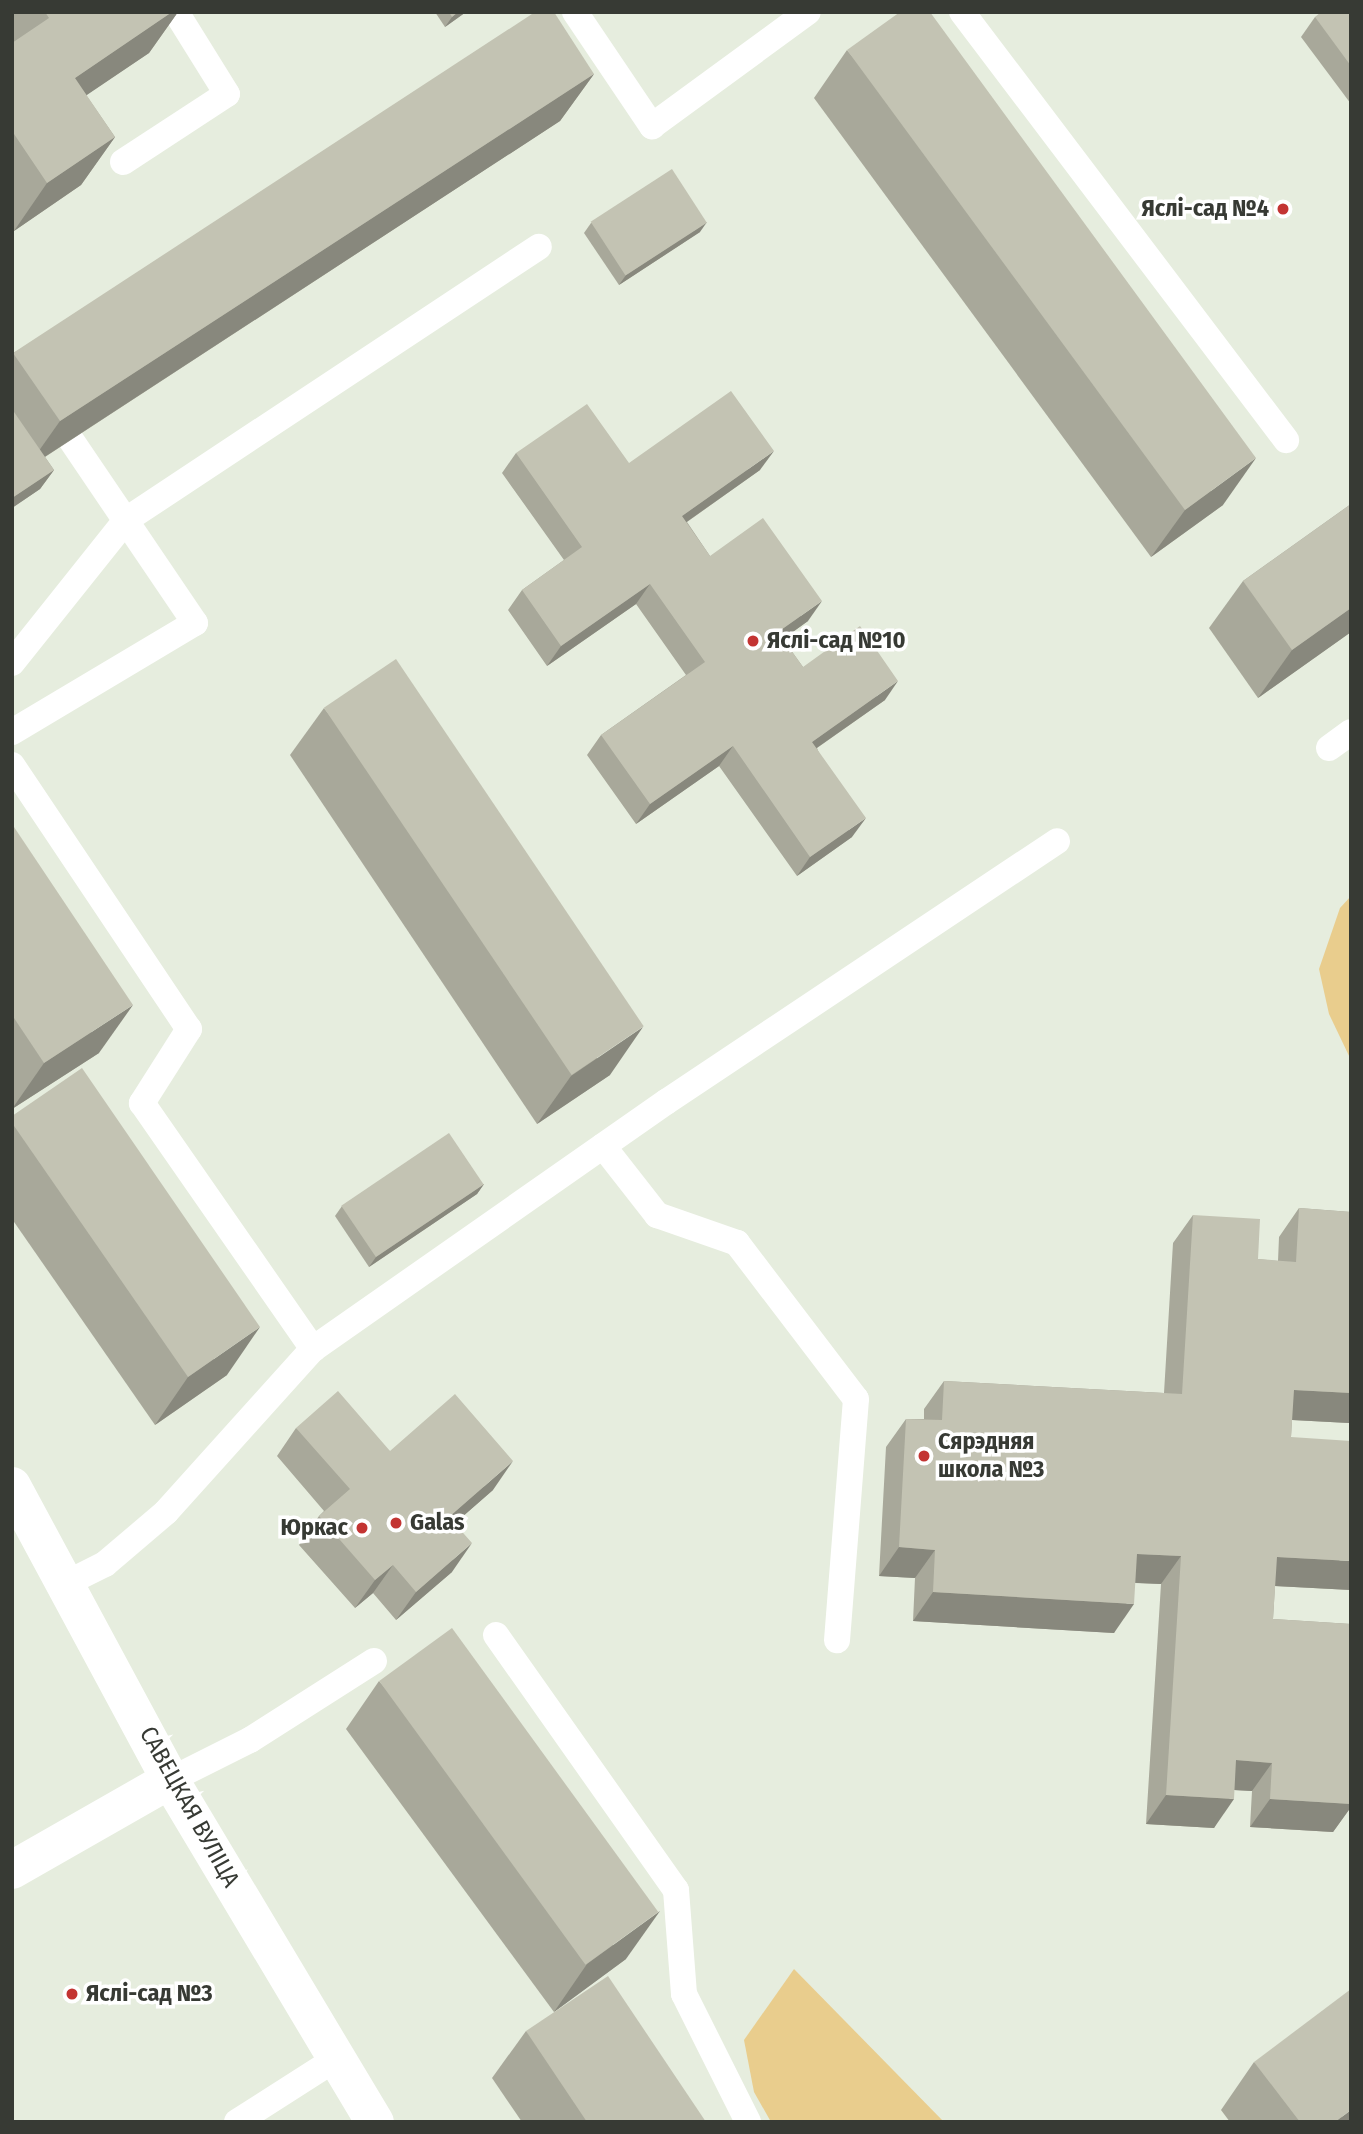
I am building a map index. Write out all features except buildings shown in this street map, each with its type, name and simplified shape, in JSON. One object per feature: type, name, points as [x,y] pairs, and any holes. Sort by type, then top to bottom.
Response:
[{"type":"street","name":"САВЕЦКАЯ ВУЛІЦА","points":[[12,1486],[170,1780],[375,2122]]},
{"type":"street","points":[[12,1870],[170,1780]]},
{"type":"lane","points":[[123,162],[227,94],[176,12]]},
{"type":"lane","points":[[575,12],[652,126],[808,12]]},
{"type":"lane","points":[[962,12],[1286,440]]},
{"type":"lane","points":[[12,663],[126,520],[539,247]]},
{"type":"lane","points":[[12,732],[195,622],[71,440]]},
{"type":"lane","points":[[1329,748],[1351,733]]},
{"type":"lane","points":[[12,765],[189,1029],[142,1103],[313,1349]]},
{"type":"lane","points":[[65,1584],[105,1564],[166,1512],[313,1349],[603,1146],[1058,841]]},
{"type":"lane","points":[[603,1146],[657,1215],[737,1243],[856,1399],[837,1640]]},
{"type":"lane","points":[[496,1635],[676,1890],[684,1994],[748,2122]]},
{"type":"lane","points":[[170,1780],[250,1740],[374,1661]]},
{"type":"lane","points":[[237,2122],[337,2058]]},
{"type":"shaded area","points":[[1351,896],[1351,1060],[1329,1014],[1319,969],[1340,908]]},
{"type":"shaded area","points":[[794,1969],[944,2122],[771,2122],[754,2092],[744,2040]]},
{"type":"place","name":"Яслі-сад №4","points":[[1283,209]]},
{"type":"place","name":"Яслі-сад №10","points":[[753,641]]},
{"type":"place","name":"Сярэдняя школа №3","points":[[924,1456]]},
{"type":"place","name":"Galas","points":[[396,1523]]},
{"type":"place","name":"Юркас","points":[[362,1528]]},
{"type":"place","name":"Яслі-сад №3","points":[[72,1994]]}]
